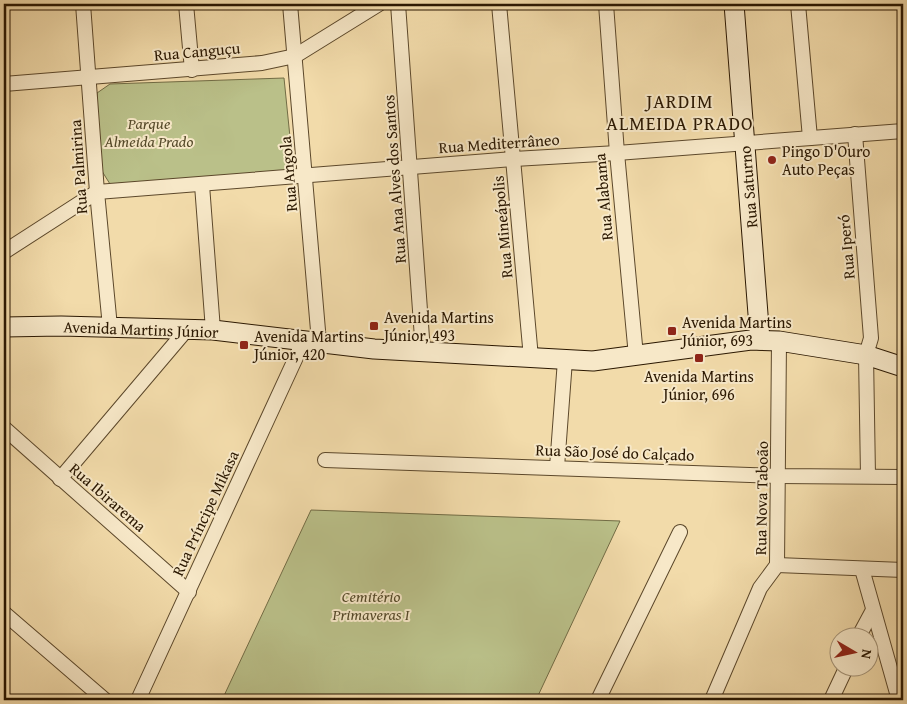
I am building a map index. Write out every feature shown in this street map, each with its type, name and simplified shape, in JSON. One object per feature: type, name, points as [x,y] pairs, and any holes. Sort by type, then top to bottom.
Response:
[{"type":"street","name":"Rua Palmirina","points":[[83,4],[97,192],[110,327]]},
{"type":"street","points":[[186,4],[192,70]]},
{"type":"street","name":"Rua Angola","points":[[290,4],[306,176],[311,341]]},
{"type":"street","name":"Rua Canguçu","points":[[4,84],[192,70],[262,63],[295,56],[378,4]]},
{"type":"street","name":"Rua Ana Alves dos Santos","points":[[398,4],[423,352]]},
{"type":"street","name":"Rua Mineápolis","points":[[498,4],[514,158],[531,358]]},
{"type":"street","name":"Rua Alabama","points":[[606,4],[617,153],[636,356]]},
{"type":"street","name":"Rua Saturno","points":[[734,4],[745,143],[769,340]]},
{"type":"street","points":[[798,4],[810,138]]},
{"type":"street","name":"Rua Mediterrâneo","points":[[97,192],[202,185],[514,158],[617,153],[903,131]]},
{"type":"street","name":"Rua Iperó","points":[[855,134],[871,338],[866,355],[868,476]]},
{"type":"street","points":[[202,185],[213,330]]},
{"type":"street","points":[[4,252],[97,192]]},
{"type":"street","name":"Avenida Martins Júnior","points":[[4,327],[188,328],[423,352],[594,361],[769,340],[866,355],[903,367]]},
{"type":"street","points":[[60,478],[188,328]]},
{"type":"street","name":"Rua Nova Taboão","points":[[712,700],[760,588],[777,565],[779,476],[769,340]]},
{"type":"street","name":"Rua Príncipe Mikasa","points":[[138,700],[188,592],[311,341]]},
{"type":"street","points":[[557,466],[566,360]]},
{"type":"street","name":"Rua Ibirarema","points":[[4,428],[188,592]]},
{"type":"street","name":"Rua São José do Calçado","points":[[325,460],[557,466],[779,476],[903,477]]},
{"type":"street","points":[[598,700],[680,532]]},
{"type":"street","points":[[777,565],[903,570]]},
{"type":"street","points":[[862,569],[873,610],[874,626]]},
{"type":"street","points":[[864,626],[873,610]]},
{"type":"street","points":[[4,613],[106,700]]},
{"type":"street","points":[[880,653],[900,700]]},
{"type":"street","points":[[831,700],[842,676]]},
{"type":"green space","name":"Parque Almeida Prado","points":[[284,78],[292,157],[285,172],[110,184],[100,168],[97,93],[110,84]]},
{"type":"green space","name":"Cemitério Primaveras I","points":[[311,510],[620,521],[536,700],[222,700]]},
{"type":"place","name":"Pingo D'Ouro Auto Peças","points":[[772,160]]},
{"type":"place","name":"Avenida Martins Júnior, 493","points":[[374,326]]},
{"type":"place","name":"Avenida Martins Júnior, 693","points":[[672,331]]},
{"type":"place","name":"Avenida Martins Júnior, 420","points":[[244,345]]},
{"type":"place","name":"Avenida Martins Júnior, 696","points":[[699,358]]},
{"type":"district","name":"JARDIM ALMEIDA PRADO","points":[[680,112]]}]
